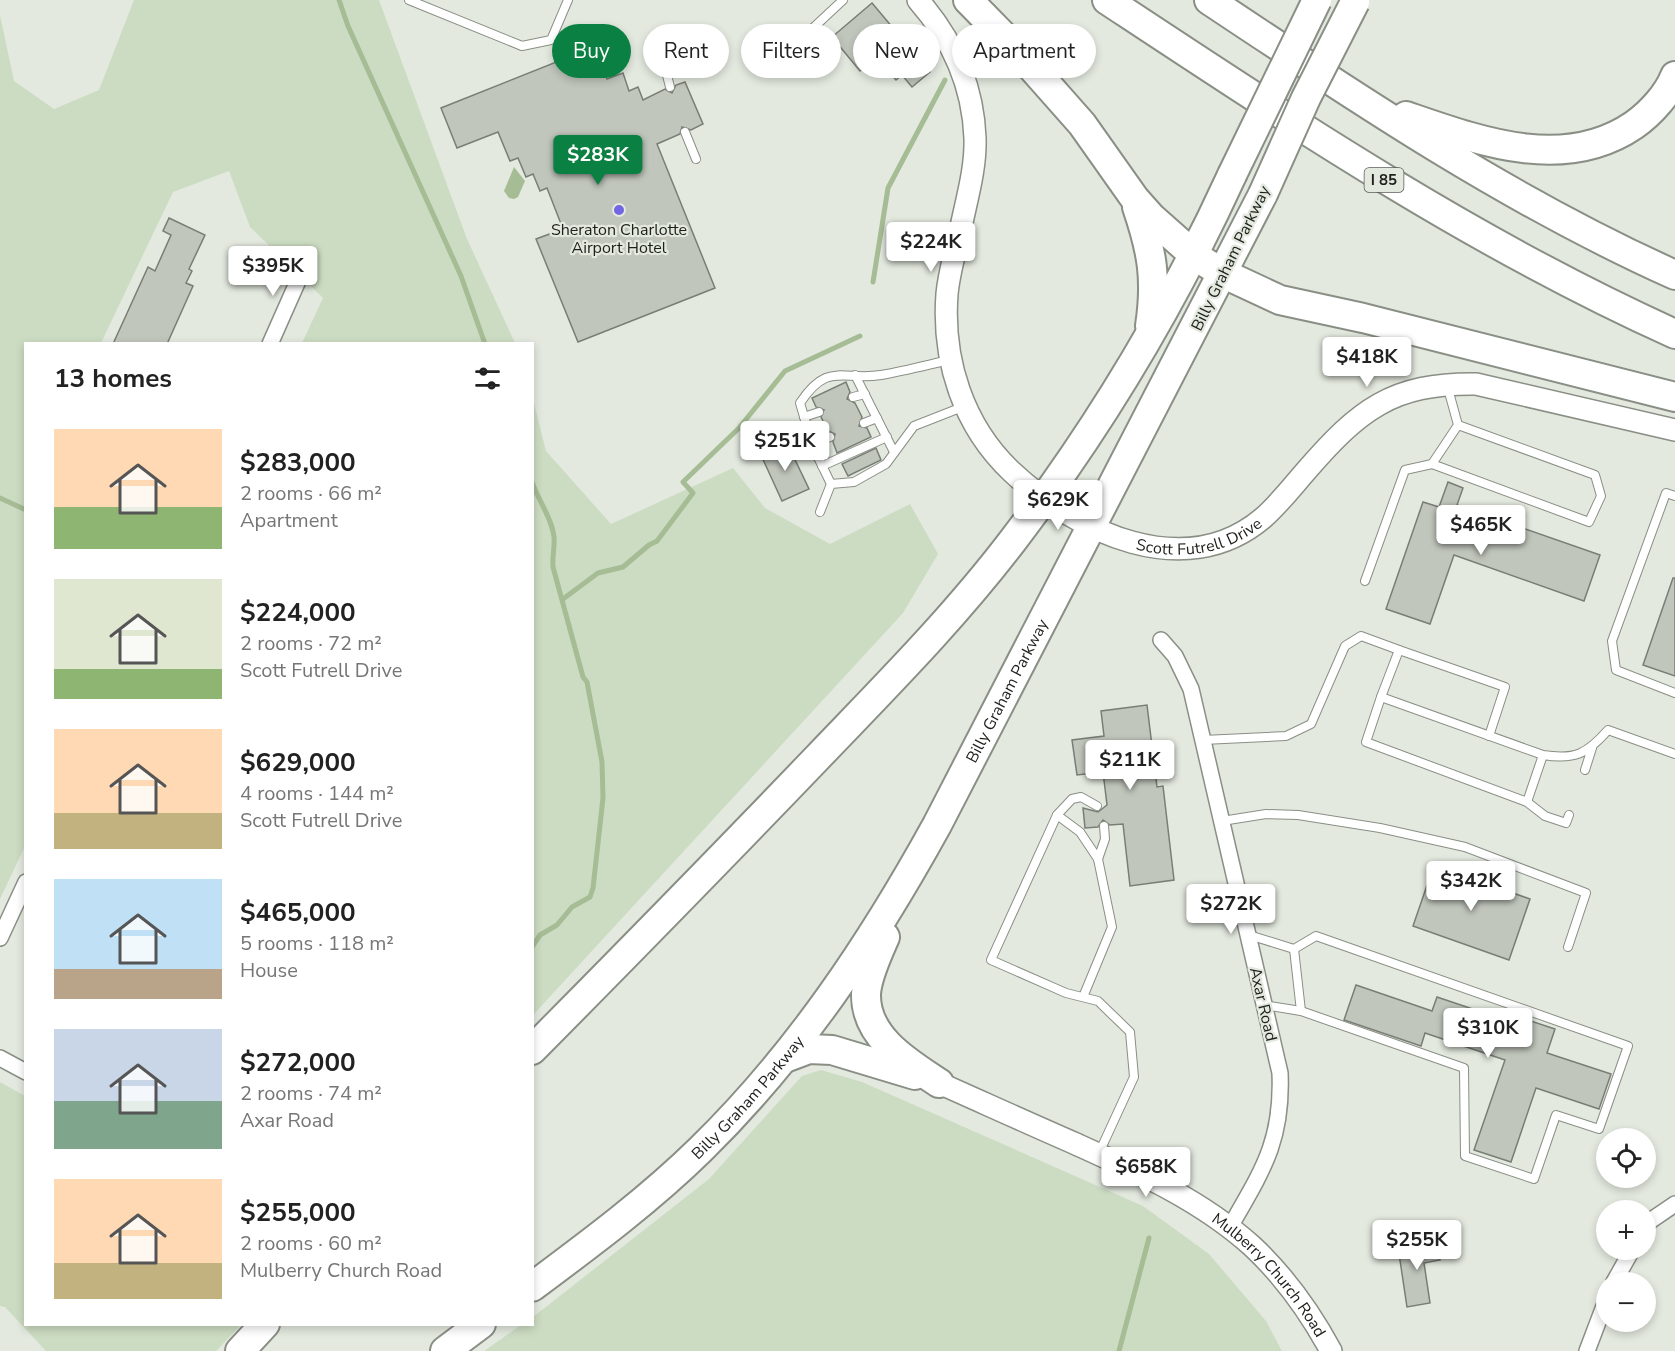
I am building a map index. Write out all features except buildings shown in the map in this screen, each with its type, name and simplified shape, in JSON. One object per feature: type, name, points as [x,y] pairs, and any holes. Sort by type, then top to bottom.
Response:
[{"type":"highway","points":[[968,0],[1014,47],[1082,124],[1135,199],[1195,256],[1222,273],[1280,300],[1363,318],[1675,397]]},
{"type":"highway","name":"I 85","points":[[1107,0],[1316,137],[1445,217],[1551,276],[1675,334]]},
{"type":"highway","points":[[1209,0],[1436,147],[1550,214],[1675,275]]},
{"type":"highway","name":"Billy Graham Parkway","points":[[534,1048],[924,648],[1044,499],[1147,341],[1195,256],[1317,0]]},
{"type":"highway","name":"Billy Graham Parkway","points":[[534,1285],[646,1199],[708,1142],[785,1058],[840,985],[910,875],[1019,662],[1093,528],[1263,194],[1306,98],[1356,1]]},
{"type":"highway","points":[[1362,100],[1489,142],[1556,152],[1597,144],[1619,135],[1641,120],[1660,100],[1675,76]]},
{"type":"highway","points":[[1135,199],[1150,244],[1154,269],[1155,296],[1147,341]]},
{"type":"highway","points":[[910,875],[878,952],[866,993],[871,1023],[898,1056],[939,1083]]},
{"type":"highway","points":[[785,1058],[809,1048],[832,1050],[939,1083]]},
{"type":"highway","points":[[240,1351],[263,1326]]},
{"type":"highway","points":[[445,1351],[478,1326]]},
{"type":"street","name":"Scott Futrell Drive","points":[[918,0],[942,29],[957,57],[973,110],[975,141],[972,172],[947,293],[951,360],[965,406],[992,451],[1044,499],[1093,528],[1135,544],[1166,548],[1190,549],[1231,537],[1261,520],[1273,509],[1337,435],[1372,407],[1405,392],[1447,384],[1476,384],[1503,389],[1675,430]]},
{"type":"street","points":[[271,342],[305,265]]},
{"type":"street","name":"Axar Road","points":[[1161,640],[1175,656],[1191,688],[1280,1073],[1281,1101],[1278,1130],[1263,1168],[1230,1227]]},
{"type":"street","points":[[0,938],[24,886]]},
{"type":"street","points":[[0,1058],[24,1071]]},
{"type":"street","name":"Mulberry Church Road","points":[[939,1083],[1098,1154],[1194,1202],[1230,1227],[1282,1278],[1306,1310],[1331,1351]]},
{"type":"street","points":[[1656,1217],[1675,1204]]},
{"type":"street","points":[[1587,1351],[1596,1327]]},
{"type":"lane","points":[[408,0],[522,46],[551,40],[568,0]]},
{"type":"lane","points":[[817,24],[843,0]]},
{"type":"lane","points":[[668,78],[670,87]]},
{"type":"lane","points":[[685,132],[696,159]]},
{"type":"lane","points":[[820,512],[831,484],[812,444],[800,403],[813,384],[836,375],[879,376],[951,360]]},
{"type":"lane","points":[[855,375],[894,452]]},
{"type":"lane","points":[[1432,464],[1458,425],[1447,384]]},
{"type":"lane","points":[[853,398],[865,394]]},
{"type":"lane","points":[[831,484],[854,482],[885,464],[914,426],[965,406]]},
{"type":"lane","points":[[804,417],[819,412]]},
{"type":"lane","points":[[864,423],[877,418]]},
{"type":"lane","points":[[1365,581],[1404,470],[1432,464],[1589,522],[1601,496],[1595,475],[1458,425]]},
{"type":"lane","points":[[812,444],[830,437]]},
{"type":"lane","points":[[822,466],[887,437]]},
{"type":"lane","points":[[1675,496],[1666,493],[1612,641],[1616,670],[1675,693]]},
{"type":"lane","points":[[1203,740],[1286,736],[1311,724],[1345,646],[1361,636],[1505,687],[1489,736]]},
{"type":"lane","points":[[1399,650],[1366,742],[1527,802],[1545,816],[1566,823],[1569,815]]},
{"type":"lane","points":[[1382,697],[1543,754],[1566,758],[1592,748]]},
{"type":"lane","points":[[1585,770],[1592,748],[1608,730],[1675,754]]},
{"type":"lane","points":[[1527,802],[1543,754]]},
{"type":"lane","points":[[1097,806],[1081,797],[1072,799],[1057,814],[991,960],[1066,993],[1098,1001],[1131,1032],[1134,1077],[1098,1154]]},
{"type":"lane","points":[[1057,814],[1080,832],[1098,859],[1112,927],[1083,997]]},
{"type":"lane","points":[[1222,821],[1266,814],[1298,815],[1380,828],[1465,847],[1586,893],[1568,947]]},
{"type":"lane","points":[[1098,859],[1105,839],[1104,826]]},
{"type":"lane","points":[[1248,934],[1294,949],[1316,936],[1628,1046],[1599,1129],[1556,1115],[1534,1179],[1465,1156],[1464,1068],[1301,1011],[1264,1005]]},
{"type":"lane","points":[[1294,949],[1301,1011]]},
{"type":"shaded area","points":[[134,0],[379,0],[467,239],[515,342],[302,342],[323,298],[250,227],[229,171],[173,192],[101,342],[24,342],[24,848],[0,899],[0,15],[14,81],[54,109],[99,90]]},
{"type":"shaded area","points":[[514,167],[525,181],[518,197],[514,199],[509,198],[504,191]]},
{"type":"shaded area","points":[[534,403],[546,451],[611,524],[733,468],[765,508],[830,544],[910,504],[938,554],[903,613],[534,1014]]},
{"type":"shaded area","points":[[821,1070],[862,1082],[1143,1206],[1209,1254],[1266,1321],[1282,1351],[484,1351],[520,1326],[534,1326],[534,1316],[709,1179],[802,1076]]},
{"type":"shaded area","points":[[0,1082],[24,1095],[24,1326],[240,1326],[216,1351],[46,1351],[5,1307],[0,1306]]},
{"type":"waterway","points":[[339,0],[348,26],[461,276],[484,342]]},
{"type":"waterway","points":[[873,282],[888,188],[945,80]]},
{"type":"waterway","points":[[563,599],[598,573],[623,567],[657,541],[693,493],[683,482],[739,428],[785,371],[860,336]]},
{"type":"waterway","points":[[534,487],[553,530],[553,567],[583,677],[587,682],[602,762],[603,798],[593,888],[590,897],[572,907],[557,925],[540,935],[534,944]]},
{"type":"waterway","points":[[0,498],[24,509]]},
{"type":"waterway","points":[[1119,1351],[1149,1238]]},
{"type":"place","name":"Sheraton Charlotte Airport Hotel","points":[[619,210]]}]
